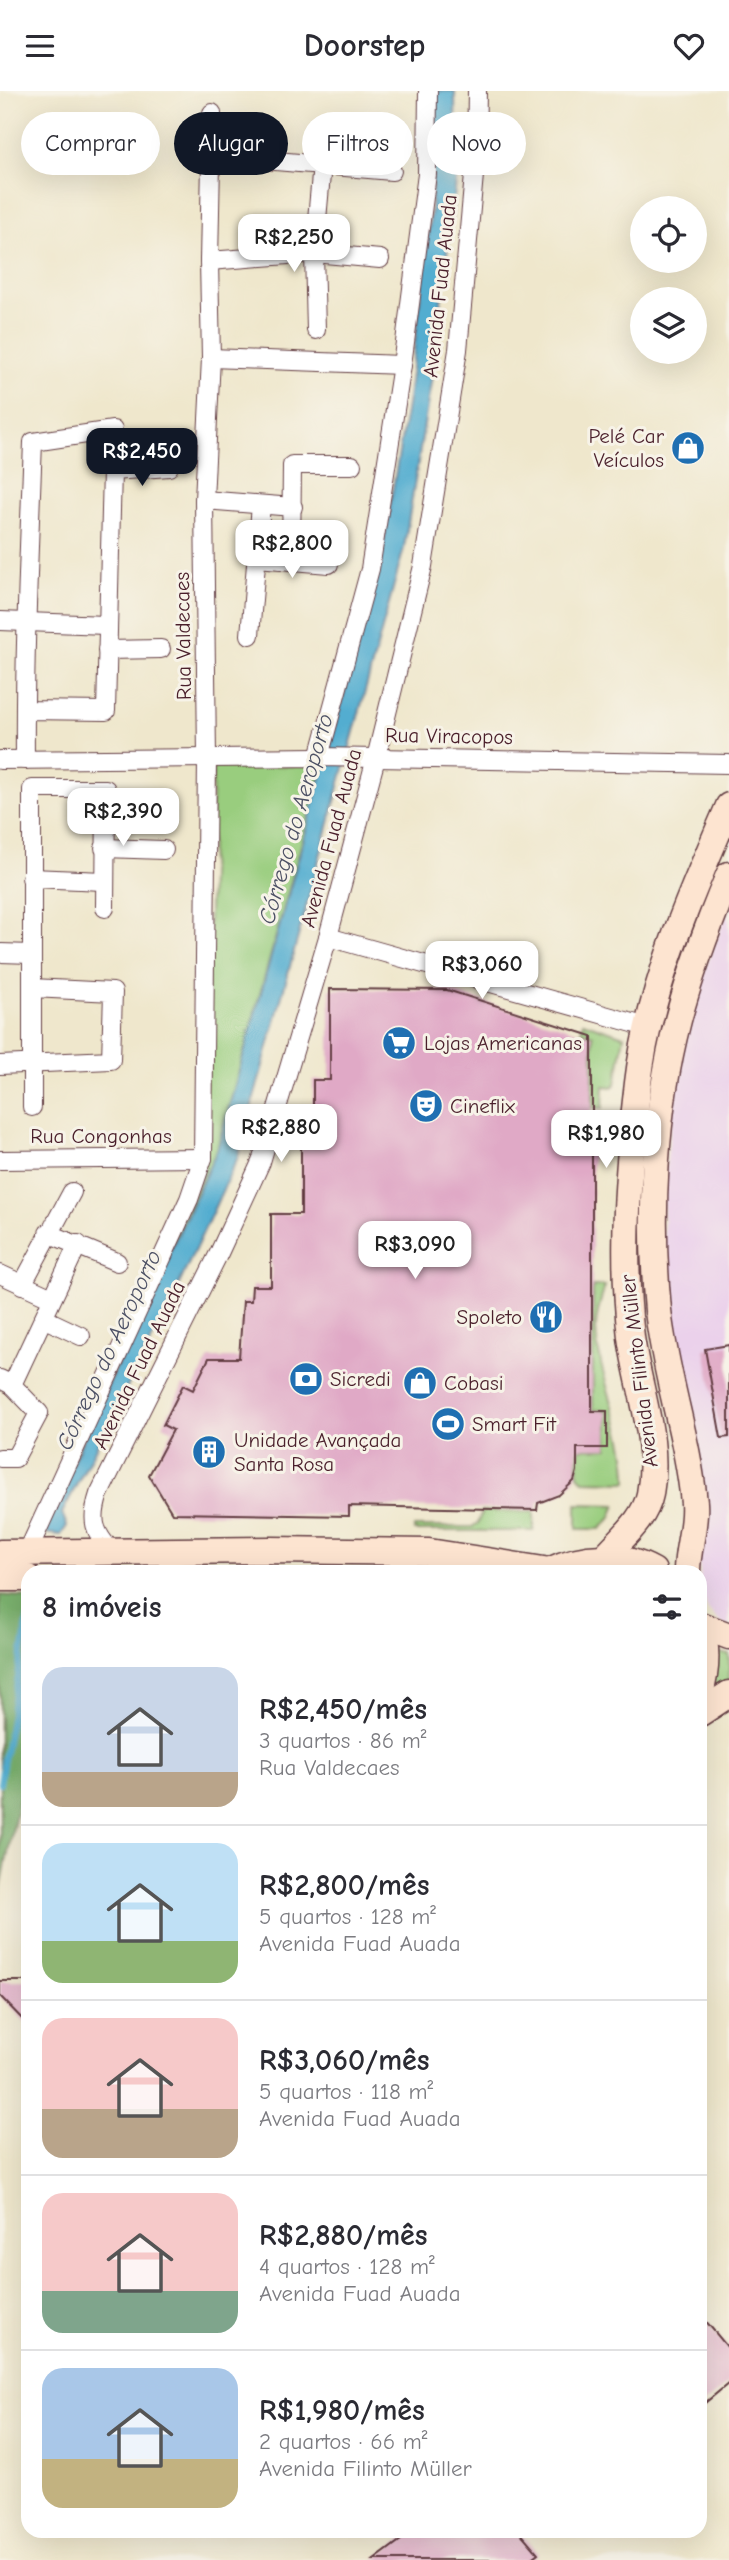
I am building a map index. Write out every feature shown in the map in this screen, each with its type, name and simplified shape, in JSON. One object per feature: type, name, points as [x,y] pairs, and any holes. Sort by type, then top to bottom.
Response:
[{"type":"main road","name":"Avenida Filinto Müller","points":[[604,1558],[645,1510],[652,1479],[650,1437],[631,1337],[626,1256],[626,1216],[638,1080],[647,1027],[685,914],[729,806]]},
{"type":"main road","name":"Avenida Filinto Müller","points":[[688,1565],[694,1506],[659,1314],[654,1245],[657,1166],[666,1081],[678,1021],[708,926],[729,875]]},
{"type":"main road","points":[[0,1553],[28,1565],[112,1552],[271,1550],[429,1552],[512,1565]]},
{"type":"main road","points":[[564,1565],[604,1558],[637,1565]]},
{"type":"main road","points":[[0,1578],[21,1568]]},
{"type":"main road","points":[[707,1628],[729,1636]]},
{"type":"main road","points":[[707,1708],[729,1694]]},
{"type":"street","name":"Avenida Fuad Auada","points":[[320,757],[370,569],[402,365],[427,174],[428,91]]},
{"type":"street","name":"Avenida Fuad Auada","points":[[112,1552],[95,1527],[94,1510],[99,1494],[219,1253],[261,1162],[328,937],[424,566],[458,350],[477,153],[477,91]]},
{"type":"street","name":"Rua Valdecaes","points":[[203,1158],[207,758],[204,500],[211,358],[211,175]]},
{"type":"street","points":[[316,330],[314,253],[321,175]]},
{"type":"street","points":[[209,261],[314,253],[380,260]]},
{"type":"street","points":[[211,358],[402,365]]},
{"type":"street","points":[[25,710],[106,711],[106,625],[113,430],[33,442],[27,622],[25,710],[25,760]]},
{"type":"street","points":[[291,561],[292,465],[352,465]]},
{"type":"street","points":[[112,471],[169,467]]},
{"type":"street","points":[[204,500],[293,507]]},
{"type":"street","points":[[250,635],[261,505]]},
{"type":"street","points":[[257,558],[329,564]]},
{"type":"street","points":[[0,621],[106,625]]},
{"type":"street","points":[[107,650],[161,649]]},
{"type":"street","name":"Rua Viracopos","points":[[0,760],[354,757],[729,764]]},
{"type":"street","points":[[32,1107],[32,789],[106,789],[105,908]]},
{"type":"street","points":[[104,848],[164,850]]},
{"type":"street","points":[[32,878],[104,881]]},
{"type":"street","points":[[328,937],[647,1027]]},
{"type":"street","points":[[0,953],[32,954]]},
{"type":"street","points":[[0,1065],[111,1060],[113,992],[32,988]]},
{"type":"street","name":"Avenida Fuad Auada","points":[[28,1565],[189,1199],[203,1158]]},
{"type":"street","name":"Rua Congonhas","points":[[0,1160],[203,1158]]},
{"type":"street","points":[[22,1285],[72,1192]]},
{"type":"street","points":[[48,1233],[117,1262]]},
{"type":"street","points":[[0,1458],[15,1458],[39,1413],[6,1382],[45,1319],[78,1244]]},
{"type":"street","points":[[0,1274],[52,1298]]},
{"type":"street","points":[[45,1319],[81,1336]]},
{"type":"shaded area","points":[[729,908],[729,1627],[723,1625],[707,1607],[707,1565],[699,1565],[663,1303],[664,1182],[683,1026]]},
{"type":"green space","points":[[213,765],[323,766],[217,1150],[40,1533],[202,1175]]},
{"type":"green space","points":[[583,1022],[624,1036],[616,1084],[612,1087],[604,1086],[603,1108],[593,1107],[593,1035],[581,1031]]},
{"type":"green space","points":[[593,1286],[605,1286],[596,1323],[598,1348],[623,1443],[627,1482],[583,1481],[578,1475],[579,1449],[608,1448],[607,1410],[593,1410]]},
{"type":"green space","points":[[577,1504],[616,1505],[610,1519],[600,1529],[577,1529]]},
{"type":"green space","points":[[482,1511],[534,1512],[534,1531],[414,1531],[414,1527],[472,1527],[478,1523]]},
{"type":"green space","points":[[0,1595],[21,1596],[21,1789],[0,1892]]},
{"type":"green space","points":[[715,1652],[729,1655],[729,1684],[709,1698]]},
{"type":"water","points":[[435,91],[455,91],[455,112],[434,112]]},
{"type":"water","points":[[432,175],[456,175],[431,382],[404,548],[238,1157],[168,1308],[62,1513],[67,1526],[61,1535],[40,1533],[217,1150],[380,565],[408,399],[431,211]]},
{"type":"building","points":[[330,989],[447,990],[592,1036],[592,1411],[607,1411],[607,1448],[577,1448],[574,1481],[559,1495],[538,1503],[537,1510],[349,1506],[349,1516],[172,1513],[149,1475],[173,1430],[163,1425],[183,1385],[193,1390],[209,1358],[239,1358],[243,1301],[251,1301],[252,1286],[271,1286],[271,1214],[301,1214],[301,1124],[313,1124],[313,1080],[330,1080]]},
{"type":"building","points":[[729,1345],[729,1437],[721,1438],[705,1349]]},
{"type":"building","points":[[0,1981],[21,1981],[21,2018],[0,1996]]},
{"type":"building","points":[[707,2322],[729,2349],[729,2383],[707,2401]]},
{"type":"building","points":[[404,2538],[525,2538],[538,2553],[529,2560],[374,2560]]},
{"type":"waterway","name":"Córrego do Aeroporto","points":[[0,1784],[21,1660]]},
{"type":"place","name":"Pelé Car Veículos","points":[[688,448]]},
{"type":"place","name":"Lojas Americanas","points":[[399,1043]]},
{"type":"place","name":"Cineflix","points":[[426,1106]]},
{"type":"place","name":"Spoleto","points":[[546,1317]]},
{"type":"place","name":"Sicredi","points":[[306,1379]]},
{"type":"place","name":"Cobasi","points":[[420,1383]]},
{"type":"place","name":"Smart Fit","points":[[448,1424]]},
{"type":"place","name":"Unidade Avançada Santa Rosa","points":[[209,1452]]}]
